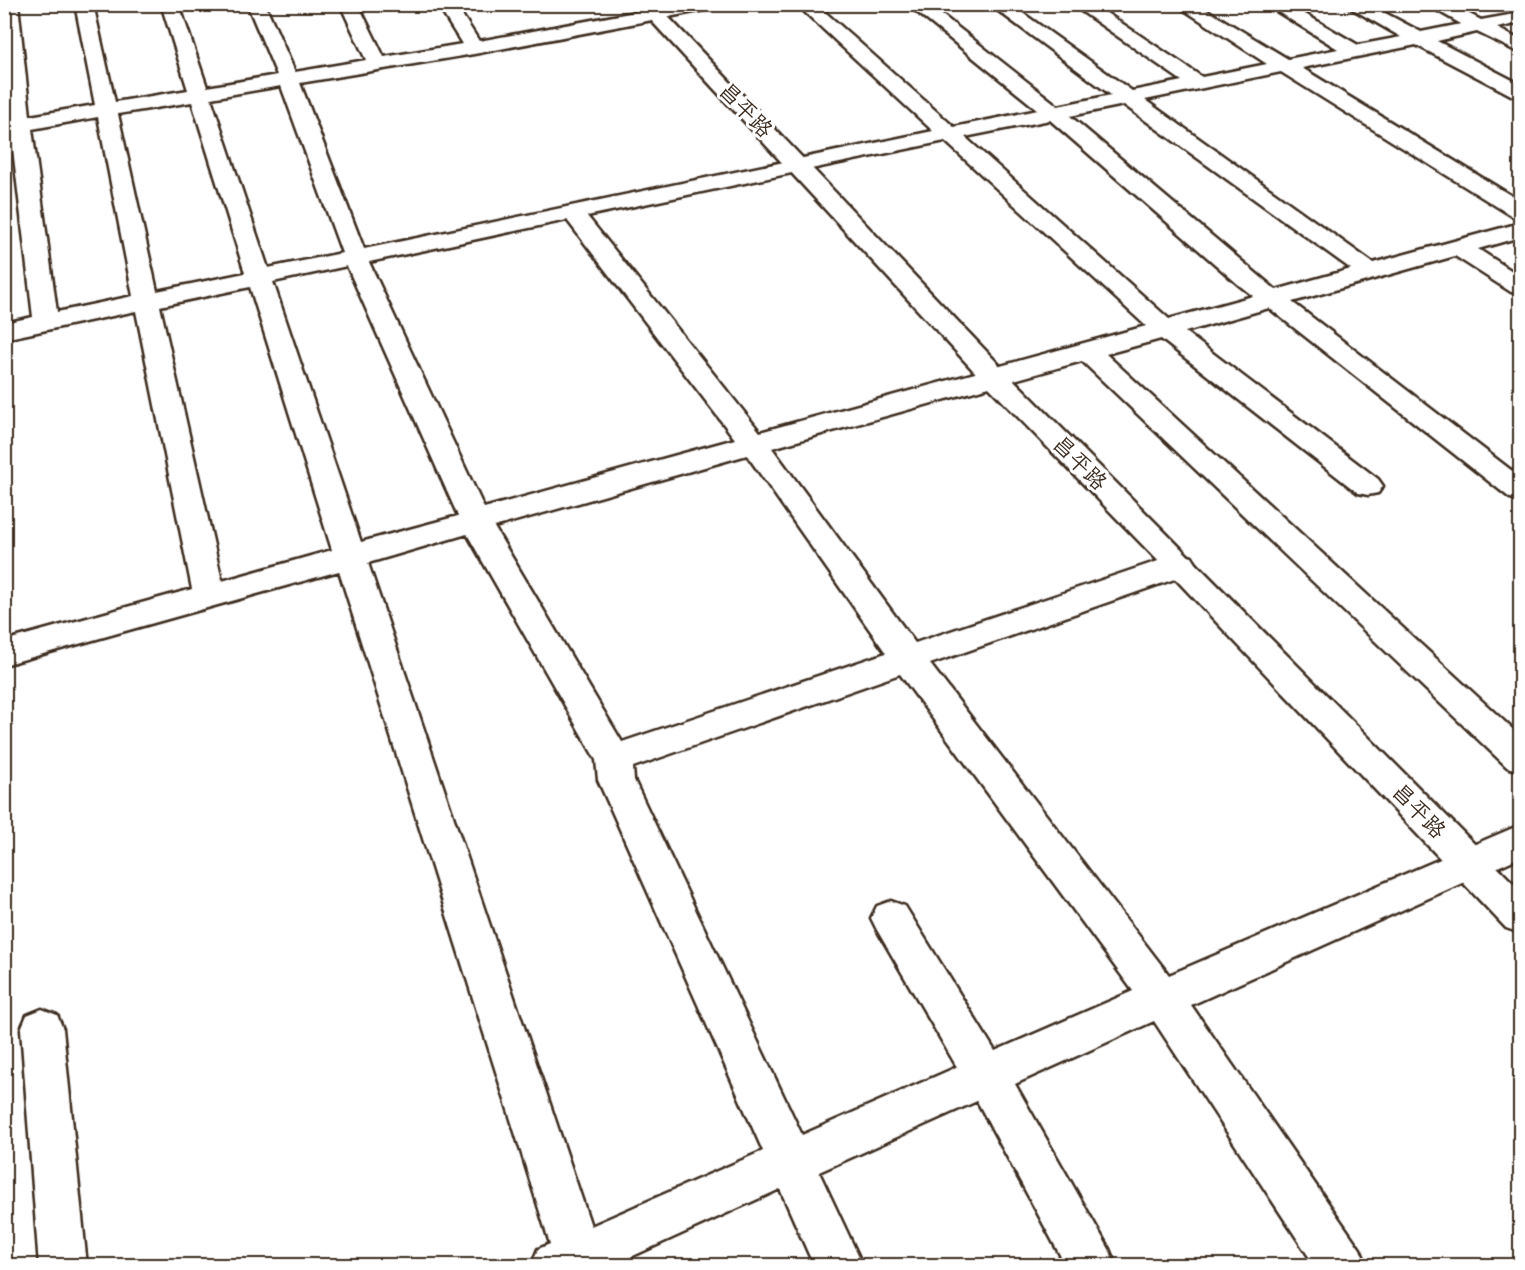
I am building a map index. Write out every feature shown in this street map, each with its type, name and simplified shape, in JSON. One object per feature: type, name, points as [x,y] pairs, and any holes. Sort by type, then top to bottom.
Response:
[{"type":"street","points":[[9,4],[12,126],[46,322]]},
{"type":"street","points":[[84,4],[209,596]]},
{"type":"street","points":[[170,4],[259,277],[571,1262],[986,1075],[1521,840]]},
{"type":"street","points":[[256,4],[288,79],[355,257],[475,521],[614,759],[616,780],[793,1161],[839,1266]]},
{"type":"street","points":[[349,4],[378,64]]},
{"type":"street","points":[[446,4],[474,48]]},
{"type":"street","points":[[12,126],[474,48],[649,9],[710,4]]},
{"type":"street","points":[[805,4],[1165,329],[1368,486]]},
{"type":"street","points":[[916,4],[1054,113],[1272,299],[1521,491]]},
{"type":"street","points":[[998,4],[1370,272]]},
{"type":"street","points":[[1080,4],[1198,83]]},
{"type":"street","points":[[1184,4],[1521,211]]},
{"type":"street","points":[[1274,4],[1356,52]]},
{"type":"street","points":[[1353,4],[1521,92]]},
{"type":"street","points":[[1435,4],[1521,47]]},
{"type":"street","name":"昌平路","points":[[649,9],[798,165],[994,377],[1181,564],[1521,916]]},
{"type":"street","points":[[4,331],[948,134],[1521,18]]},
{"type":"street","points":[[572,212],[754,444],[907,658],[1162,998],[1343,1266]]},
{"type":"street","points":[[4,653],[1521,230]]},
{"type":"street","points":[[1458,247],[1521,286]]},
{"type":"street","points":[[1087,351],[1521,757]]},
{"type":"street","points":[[614,759],[1181,564]]},
{"type":"street","points":[[891,918],[986,1075],[1092,1266]]},
{"type":"street","points":[[42,1029],[63,1266]]}]
